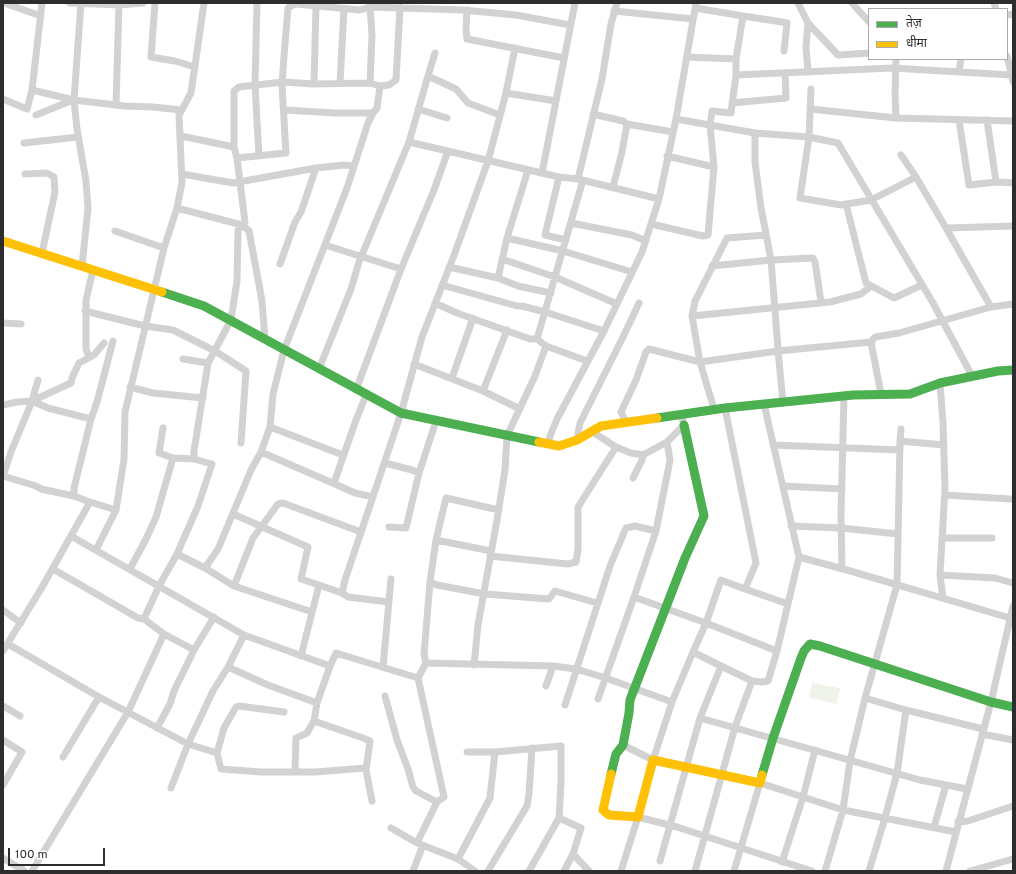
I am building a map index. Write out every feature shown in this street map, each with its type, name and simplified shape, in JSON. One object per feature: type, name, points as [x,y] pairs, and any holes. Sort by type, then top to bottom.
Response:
[{"type":"street","points":[[4,3],[41,16]]},
{"type":"street","points":[[3,99],[27,109],[32,90],[42,3]]},
{"type":"street","points":[[70,3],[143,3]]},
{"type":"street","points":[[81,3],[74,100],[78,137],[86,181],[88,208],[82,266]]},
{"type":"street","points":[[155,3],[151,58],[175,61],[195,67]]},
{"type":"street","points":[[96,550],[116,510],[124,459],[125,412],[130,387],[164,248],[177,208],[182,182],[179,115],[191,93],[204,3]]},
{"type":"street","points":[[256,3],[255,85],[259,156]]},
{"type":"street","points":[[542,173],[575,3]]},
{"type":"street","points":[[537,339],[571,223],[593,114],[602,79],[611,24],[617,3]]},
{"type":"street","points":[[798,3],[808,23],[838,54],[868,53]]},
{"type":"street","points":[[852,3],[866,16]]},
{"type":"street","points":[[116,105],[119,4]]},
{"type":"street","points":[[237,158],[286,153],[283,82],[288,8],[296,4],[360,10],[370,5],[464,8],[516,15],[570,26]]},
{"type":"street","points":[[370,5],[372,35],[370,83]]},
{"type":"street","points":[[549,444],[550,436],[557,419],[604,331],[646,241],[660,199],[696,5],[787,24],[784,51]]},
{"type":"street","points":[[314,84],[316,6]]},
{"type":"street","points":[[194,459],[208,364],[231,320],[238,281],[238,230],[245,222],[237,158],[234,147],[234,91],[239,86],[283,82],[314,84],[370,83],[380,86],[390,84],[396,80],[400,7]]},
{"type":"street","points":[[464,8],[467,39],[564,58]]},
{"type":"street","points":[[340,83],[344,9]]},
{"type":"street","points":[[614,11],[693,19]]},
{"type":"street","points":[[651,224],[703,236],[708,235],[714,167],[710,125],[712,112],[731,113],[736,75],[736,59],[743,16]]},
{"type":"street","points":[[808,23],[806,47],[808,72]]},
{"type":"street","points":[[342,592],[401,413],[422,336],[488,161],[516,48]]},
{"type":"street","points":[[319,369],[351,290],[361,257],[409,142],[435,53]]},
{"type":"street","points":[[687,57],[736,59]]},
{"type":"street","points":[[896,60],[896,118]]},
{"type":"street","points":[[959,72],[961,60]]},
{"type":"street","points":[[736,75],[895,68],[959,72],[1012,79],[1008,60]]},
{"type":"street","points":[[732,103],[786,98],[786,73]]},
{"type":"street","points":[[428,76],[456,89],[468,103],[500,115]]},
{"type":"street","points":[[205,568],[218,549],[251,470],[261,452],[270,427],[273,394],[284,350],[325,245],[368,123],[377,108],[380,86]]},
{"type":"street","points":[[810,88],[809,137],[800,198],[841,205],[872,200],[916,177]]},
{"type":"street","points":[[32,90],[74,100],[182,110]]},
{"type":"street","points":[[506,93],[556,102]]},
{"type":"street","points":[[36,115],[74,100]]},
{"type":"street","points":[[418,109],[447,118]]},
{"type":"street","points":[[810,109],[896,118],[1013,121]]},
{"type":"street","points":[[284,110],[336,113],[373,113]]},
{"type":"street","points":[[593,114],[623,121],[627,124],[673,132]]},
{"type":"street","points":[[676,119],[755,133],[809,137],[838,142],[922,285],[972,376]]},
{"type":"street","points":[[959,120],[969,185],[996,182],[1013,183]]},
{"type":"street","points":[[987,120],[996,182]]},
{"type":"street","points":[[612,188],[622,152],[627,124]]},
{"type":"street","points":[[755,133],[755,162],[760,208],[771,260],[776,306],[778,351],[784,402]]},
{"type":"street","points":[[181,136],[234,147]]},
{"type":"street","points":[[24,143],[78,137]]},
{"type":"street","points":[[409,142],[559,177],[581,179],[660,199]]},
{"type":"street","points":[[356,390],[448,151]]},
{"type":"street","points":[[901,155],[916,177],[991,308]]},
{"type":"street","points":[[667,156],[714,167]]},
{"type":"street","points":[[182,174],[233,183],[316,168],[344,165],[354,166]]},
{"type":"street","points":[[280,264],[295,222],[301,212],[316,168]]},
{"type":"street","points":[[498,278],[507,238],[528,170]]},
{"type":"street","points":[[24,174],[47,173],[54,177],[55,192],[42,253]]},
{"type":"street","points":[[559,177],[544,235],[566,240]]},
{"type":"street","points":[[846,204],[866,283],[894,298],[922,285]]},
{"type":"street","points":[[177,208],[242,225],[250,231],[262,301],[265,339]]},
{"type":"street","points":[[571,223],[632,235],[646,241]]},
{"type":"street","points":[[946,228],[1013,226]]},
{"type":"street","points":[[115,231],[164,248]]},
{"type":"street","points":[[714,409],[700,362],[692,316],[695,301],[727,238],[766,235]]},
{"type":"street","points":[[507,238],[563,251],[632,272]]},
{"type":"street","points":[[3,241],[204,306],[356,390],[401,413],[559,446],[577,440],[601,426],[714,409],[844,396],[910,394],[940,383],[972,376],[1013,370]]},
{"type":"street","points":[[325,245],[401,270]]},
{"type":"street","points":[[712,266],[771,260],[813,258],[815,262],[821,302]]},
{"type":"street","points":[[502,259],[556,277],[617,304]]},
{"type":"street","points":[[449,267],[498,278],[518,286],[551,293]]},
{"type":"street","points":[[89,357],[86,349],[85,310],[93,270]]},
{"type":"street","points":[[442,285],[517,306],[545,312],[604,331]]},
{"type":"street","points":[[692,316],[776,306],[830,302],[861,294],[871,286]]},
{"type":"street","points":[[435,303],[457,313],[530,339],[537,339],[546,346],[587,361]]},
{"type":"street","points":[[577,440],[580,423],[639,303]]},
{"type":"street","points":[[626,422],[621,412],[636,380],[646,352],[649,349],[700,362],[778,351],[871,342],[875,338],[899,334],[991,308],[1013,304]]},
{"type":"street","points":[[85,310],[145,326],[173,330],[215,350],[246,371],[241,443]]},
{"type":"street","points":[[452,378],[473,318]]},
{"type":"street","points":[[3,323],[21,324]]},
{"type":"street","points":[[483,391],[506,330]]},
{"type":"street","points":[[74,496],[74,488],[91,419],[113,341]]},
{"type":"street","points":[[871,342],[881,394]]},
{"type":"street","points":[[3,405],[32,401],[71,383],[79,363],[94,355],[104,343]]},
{"type":"street","points":[[474,664],[483,593],[499,510],[507,436],[535,376],[546,346]]},
{"type":"street","points":[[183,359],[208,364]]},
{"type":"street","points":[[414,364],[483,391],[520,409]]},
{"type":"street","points":[[38,380],[32,401],[3,476],[36,486],[41,489],[74,496],[116,510]]},
{"type":"street","points":[[940,383],[944,445],[945,495],[940,575],[943,598]]},
{"type":"street","points":[[130,387],[153,393],[203,398]]},
{"type":"street","points":[[335,484],[334,480],[366,395]]},
{"type":"street","points":[[842,569],[841,528],[844,396]]},
{"type":"street","points":[[32,401],[48,408],[91,419]]},
{"type":"street","points":[[693,652],[752,681],[762,682],[768,681],[777,651],[799,557],[764,404]]},
{"type":"street","points":[[725,408],[756,563],[745,589]]},
{"type":"street","points":[[681,414],[704,516],[685,558],[630,700],[623,745],[616,754],[603,810],[609,815],[638,817],[670,825],[812,871]]},
{"type":"street","points":[[389,527],[406,528],[419,473],[436,421]]},
{"type":"street","points":[[633,478],[643,456],[667,442],[684,425]]},
{"type":"street","points":[[270,427],[343,455]]},
{"type":"street","points":[[144,619],[177,554],[198,506],[212,464],[194,459],[173,458],[159,453],[163,428]]},
{"type":"street","points":[[825,871],[843,810],[850,760],[865,698],[898,585],[901,428]]},
{"type":"street","points":[[591,431],[616,447],[643,456]]},
{"type":"street","points":[[598,699],[656,531],[670,460],[667,442]]},
{"type":"street","points":[[900,442],[944,445]]},
{"type":"street","points":[[773,444],[900,450]]},
{"type":"street","points":[[436,540],[491,554],[568,564],[576,562],[578,549],[578,507],[616,447]]},
{"type":"street","points":[[261,452],[355,493],[373,497]]},
{"type":"street","points":[[130,569],[146,540],[156,517],[173,458]]},
{"type":"street","points":[[385,463],[419,473]]},
{"type":"street","points":[[783,486],[842,489]]},
{"type":"street","points":[[945,495],[1010,499]]},
{"type":"street","points":[[413,871],[420,844],[437,802],[444,797],[418,678],[426,663],[424,654],[430,582],[436,540],[446,498],[499,510]]},
{"type":"street","points":[[3,651],[53,569],[90,502]]},
{"type":"street","points":[[234,586],[254,538],[278,504],[283,503],[361,532]]},
{"type":"street","points":[[233,514],[308,547],[301,580],[342,592],[348,597],[390,602]]},
{"type":"street","points":[[565,705],[610,566],[626,528],[635,526],[656,531]]},
{"type":"street","points":[[791,526],[841,528],[898,534]]},
{"type":"street","points":[[71,536],[244,634],[330,666]]},
{"type":"street","points":[[943,538],[992,538]]},
{"type":"street","points":[[177,554],[205,568],[234,586],[312,612]]},
{"type":"street","points":[[799,557],[1010,618]]},
{"type":"street","points":[[53,569],[138,618],[144,619],[164,634],[194,650]]},
{"type":"street","points":[[940,575],[995,578],[1013,583]]},
{"type":"street","points":[[383,667],[391,579]]},
{"type":"street","points":[[621,871],[638,817],[653,760],[672,702],[706,623],[722,580],[788,604]]},
{"type":"street","points":[[430,582],[437,585],[483,593],[549,598],[554,590],[597,604]]},
{"type":"street","points":[[301,656],[319,586]]},
{"type":"street","points":[[634,597],[777,651]]},
{"type":"street","points":[[946,871],[991,702],[1013,606]]},
{"type":"street","points":[[3,610],[21,623]]},
{"type":"street","points":[[157,728],[170,704],[174,691],[194,650],[214,617]]},
{"type":"street","points":[[32,871],[128,712],[164,634]]},
{"type":"street","points":[[171,788],[188,744],[244,634]]},
{"type":"street","points":[[8,644],[99,697],[157,728],[188,744],[217,753]]},
{"type":"street","points":[[734,871],[773,738],[801,658],[804,651],[810,644],[991,702],[1013,707]]},
{"type":"street","points":[[295,772],[296,738],[307,733],[314,721],[317,703],[336,653],[418,678]]},
{"type":"street","points":[[426,663],[553,666],[576,669],[606,678],[672,702]]},
{"type":"street","points":[[546,686],[553,666]]},
{"type":"street","points":[[660,862],[700,718],[720,666]]},
{"type":"street","points":[[228,667],[268,685],[317,703]]},
{"type":"street","points":[[696,871],[735,727],[752,681]]},
{"type":"street","points":[[385,696],[397,740],[413,787],[416,791],[437,802]]},
{"type":"street","points":[[63,757],[99,697]]},
{"type":"street","points":[[865,698],[1013,740]]},
{"type":"street","points":[[3,706],[20,716]]},
{"type":"street","points":[[284,712],[239,706],[236,707],[224,728],[217,753],[221,769],[261,772],[315,772],[366,768]]},
{"type":"street","points":[[869,871],[897,773],[906,710]]},
{"type":"street","points":[[700,718],[897,773],[967,789]]},
{"type":"street","points":[[314,721],[370,741],[366,768],[372,801]]},
{"type":"street","points":[[3,740],[22,752],[3,785]]},
{"type":"street","points":[[623,745],[653,760],[760,783],[843,810],[956,832]]},
{"type":"street","points":[[467,752],[495,752],[561,746],[562,783],[559,818],[529,871]]},
{"type":"street","points":[[488,871],[526,806],[529,794],[532,748]]},
{"type":"street","points":[[782,862],[803,797],[815,750]]},
{"type":"street","points":[[458,859],[490,798],[495,752]]},
{"type":"street","points":[[934,827],[946,785]]},
{"type":"street","points":[[958,822],[968,821],[1013,806]]},
{"type":"street","points":[[559,818],[581,828],[574,854],[564,871]]},
{"type":"street","points":[[391,828],[420,844],[458,859],[475,871]]},
{"type":"street","points":[[574,854],[589,871]]},
{"type":"street","points":[[3,858],[24,871]]},
{"type":"street","points":[[970,871],[1013,859]]},
{"type":"shaded area","points":[[812,683],[840,688],[837,704],[809,698]]},
{"type":"traffic: fast","points":[[162,292],[204,306],[401,413],[539,442]]},
{"type":"traffic: fast","points":[[657,418],[725,408],[853,395],[910,394],[940,383],[998,371],[1013,370]]},
{"type":"traffic: fast","points":[[611,774],[616,754],[623,745],[630,700],[685,558],[704,516],[684,425]]},
{"type":"traffic: fast","points":[[762,775],[773,738],[801,658],[804,651],[810,644],[991,702],[1013,707]]},
{"type":"traffic: slow","points":[[3,241],[162,292]]},
{"type":"traffic: slow","points":[[539,442],[559,446],[577,440],[601,426],[657,418]]},
{"type":"traffic: slow","points":[[611,774],[603,810],[609,815],[638,817],[653,760],[760,783],[762,775]]}]
